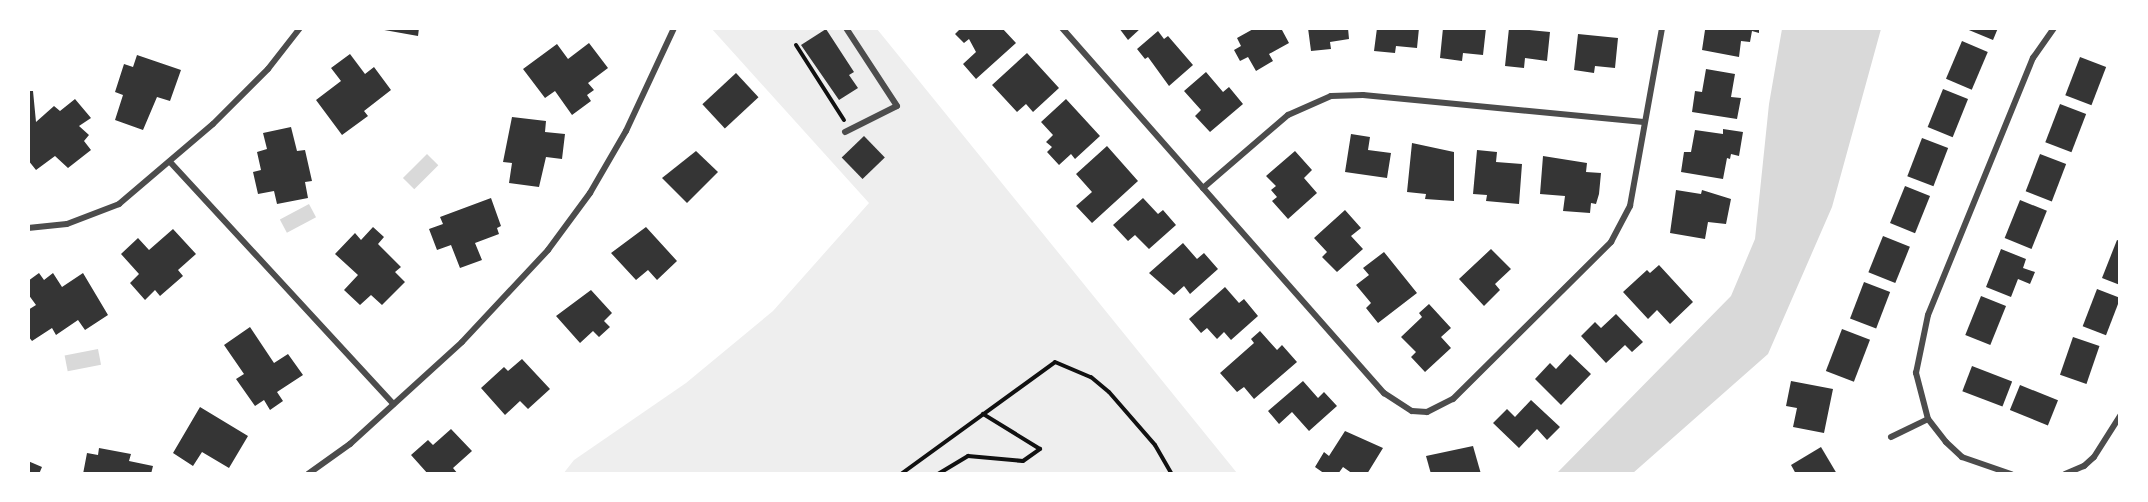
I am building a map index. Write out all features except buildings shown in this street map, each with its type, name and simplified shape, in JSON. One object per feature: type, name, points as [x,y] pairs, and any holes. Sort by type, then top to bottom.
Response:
[{"type":"street","points":[[28,228],[67,225],[119,204],[171,163],[268,69],[300,28]]},
{"type":"street","points":[[309,474],[350,444],[499,305],[548,250],[590,193],[626,131],[674,28]]},
{"type":"street","points":[[846,28],[897,106],[847,131]]},
{"type":"street","points":[[1062,28],[1384,393],[1412,411],[1427,412],[1454,399],[1611,242],[1630,206],[1662,28]]},
{"type":"street","points":[[2011,474],[1962,457],[1928,419],[1916,373],[1928,315],[2033,58],[2054,28]]},
{"type":"street","points":[[1203,188],[1288,115],[1331,96],[1363,95],[1644,122]]},
{"type":"street","points":[[171,163],[393,404]]},
{"type":"street","points":[[2065,474],[2084,466],[2094,457],[2120,416]]},
{"type":"street","points":[[1891,437],[1928,419]]},
{"type":"path","points":[[796,45],[847,131]]},
{"type":"path","points":[[904,473],[1055,362],[1091,377],[1109,392],[1155,445],[1172,474]]},
{"type":"path","points":[[938,474],[968,456],[1023,461],[1040,449],[983,414]]},
{"type":"shaded area","points":[[711,28],[877,29],[1237,473],[563,474],[574,460],[686,383],[773,311],[869,203]]},
{"type":"shaded area","points":[[1782,29],[1881,29],[1832,207],[1768,354],[1633,473],[1557,473],[1731,296],[1755,239],[1769,104]]},
{"type":"shaded area","points":[[427,154],[438,165],[414,189],[403,178]]},
{"type":"shaded area","points":[[309,204],[316,217],[287,233],[280,219]]},
{"type":"shaded area","points":[[98,349],[101,365],[68,371],[65,355]]}]
